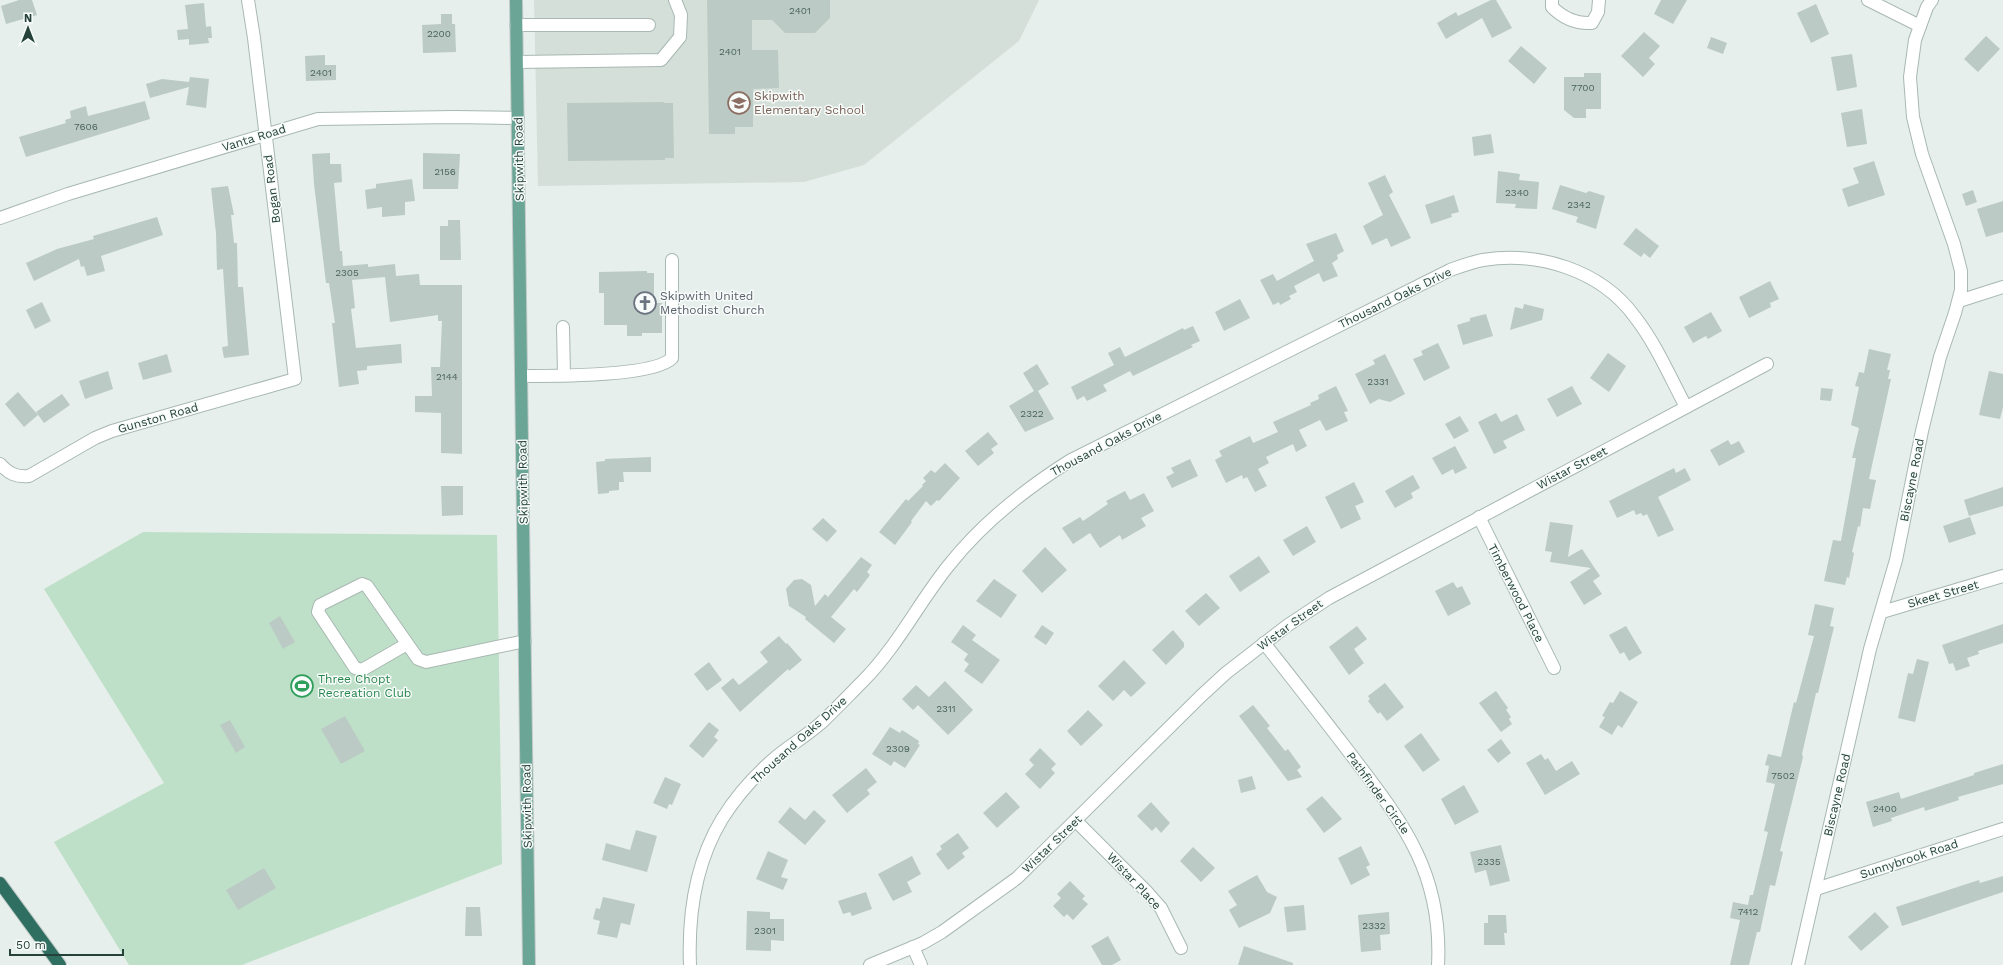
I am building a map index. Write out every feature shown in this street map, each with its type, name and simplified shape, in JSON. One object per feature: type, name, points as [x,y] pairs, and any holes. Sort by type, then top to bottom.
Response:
[{"type":"highway","points":[[0,883],[60,965]]},
{"type":"main road","name":"Skipwith Road","points":[[516,0],[529,965]]},
{"type":"street","name":"Bogan Road","points":[[248,0],[254,38],[295,379]]},
{"type":"street","points":[[517,62],[661,60],[680,37],[681,15],[675,0]]},
{"type":"street","points":[[1552,0],[1552,7],[1561,16],[1582,24],[1592,23],[1598,12],[1599,0]]},
{"type":"street","points":[[1868,0],[1920,26]]},
{"type":"street","name":"Biscayne Road","points":[[1798,965],[1870,649],[1896,560],[1922,431],[1940,358],[1959,301],[1961,271],[1954,244],[1922,154],[1913,117],[1910,77],[1915,40],[1927,8],[1932,0]]},
{"type":"street","points":[[516,25],[649,25]]},
{"type":"street","name":"Vanta Road","points":[[0,218],[68,194],[318,119],[454,117],[518,118]]},
{"type":"street","name":"Thousand Oaks Drive","points":[[690,965],[691,916],[699,874],[710,843],[722,820],[740,794],[756,776],[777,757],[820,723],[864,680],[893,645],[937,581],[965,546],[998,513],[1028,488],[1071,460],[1450,270],[1482,260],[1508,258],[1551,262],[1576,271],[1602,285],[1634,315],[1649,336],[1686,407]]},
{"type":"street","points":[[522,376],[630,372],[667,364],[672,358],[672,260]]},
{"type":"street","points":[[1959,301],[2003,287]]},
{"type":"street","points":[[563,327],[564,375]]},
{"type":"street","name":"Wistar Street","points":[[870,965],[913,947],[942,932],[1017,878],[1201,696],[1264,643],[1288,625],[1329,598],[1767,364]]},
{"type":"street","name":"Gunston Road","points":[[0,464],[12,474],[29,476],[94,438],[112,431],[295,379]]},
{"type":"street","name":"Timberwood Place","points":[[1479,517],[1554,668]]},
{"type":"street","name":"Skeet Street","points":[[1882,612],[2003,576]]},
{"type":"street","points":[[407,644],[362,670],[355,668],[318,612],[320,606],[362,584],[367,586],[418,659],[426,662],[525,641]]},
{"type":"street","name":"Pathfinder Circle","points":[[1264,643],[1370,780],[1408,834],[1429,880],[1435,903],[1438,965]]},
{"type":"street","name":"Wistar Place","points":[[1076,820],[1161,908],[1180,948]]},
{"type":"street","name":"Sunnybrook Road","points":[[1816,888],[2003,829]]},
{"type":"street","points":[[913,947],[921,965]]},
{"type":"shaded area","name":"Skipwith Elementary School","points":[[534,0],[1039,0],[1019,41],[864,165],[804,182],[538,186]]},
{"type":"green space","name":"Three Chopt Recreation Club","points":[[143,532],[497,535],[502,864],[242,965],[129,965],[54,842],[164,783],[44,589]]},
{"type":"building","points":[[19,0],[32,0],[37,15],[6,24],[1,6]]},
{"type":"building","points":[[707,0],[830,0],[830,18],[815,33],[785,33],[772,20],[752,20],[752,50],[778,50],[779,88],[753,89],[753,127],[735,127],[735,134],[709,134]]},
{"type":"building","points":[[1491,0],[1496,0],[1512,28],[1492,38],[1482,18],[1446,39],[1437,23],[1456,12],[1458,16]]},
{"type":"building","points":[[1661,0],[1687,0],[1673,24],[1654,14]]},
{"type":"building","points":[[204,3],[206,27],[211,26],[212,38],[208,38],[209,43],[189,45],[189,39],[178,40],[177,30],[188,29],[185,5]]},
{"type":"building","points":[[1816,4],[1829,34],[1811,43],[1797,13]]},
{"type":"building","points":[[441,14],[452,14],[452,24],[455,24],[456,52],[423,53],[422,25],[441,24]]},
{"type":"building","points":[[1644,32],[1660,46],[1649,58],[1655,64],[1643,77],[1621,56]]},
{"type":"building","points":[[1986,36],[2000,49],[1978,72],[1964,59]]},
{"type":"building","points":[[1711,37],[1727,43],[1723,54],[1707,48]]},
{"type":"building","points":[[1521,46],[1547,68],[1534,84],[1508,61]]},
{"type":"building","points":[[1852,54],[1857,87],[1837,91],[1831,57]]},
{"type":"building","points":[[325,55],[325,65],[336,65],[336,80],[306,81],[305,56]]},
{"type":"building","points":[[1584,73],[1601,73],[1601,109],[1586,109],[1586,118],[1574,118],[1564,110],[1564,77],[1584,77]]},
{"type":"building","points":[[190,77],[209,79],[206,108],[186,105],[189,87],[150,98],[146,84],[162,79],[189,82]]},
{"type":"building","points":[[145,101],[150,119],[26,157],[19,137],[66,123],[65,120],[71,118],[70,111],[86,106],[88,116]]},
{"type":"building","points":[[567,103],[673,103],[674,158],[665,158],[665,160],[568,161]]},
{"type":"building","points":[[1862,109],[1867,144],[1847,147],[1841,113]]},
{"type":"building","points":[[1491,134],[1494,153],[1474,156],[1472,137]]},
{"type":"building","points":[[330,153],[330,164],[341,164],[342,182],[334,183],[340,251],[342,251],[343,266],[368,264],[368,267],[395,264],[396,276],[419,274],[420,285],[462,285],[462,454],[441,453],[441,413],[415,412],[415,396],[432,396],[431,367],[440,367],[442,321],[438,321],[438,315],[390,322],[385,277],[352,280],[355,308],[351,309],[356,348],[401,344],[402,363],[367,366],[367,370],[357,371],[359,384],[339,387],[332,323],[335,323],[329,283],[326,283],[314,184],[312,154]]},
{"type":"building","points":[[423,153],[460,154],[458,189],[423,189]]},
{"type":"building","points":[[1874,161],[1885,195],[1848,207],[1842,189],[1859,183],[1853,168]]},
{"type":"building","points":[[1498,171],[1520,174],[1519,180],[1539,182],[1537,209],[1515,208],[1516,204],[1496,203]]},
{"type":"building","points":[[1385,175],[1393,192],[1389,195],[1411,238],[1391,247],[1387,238],[1372,245],[1363,226],[1383,215],[1368,183]]},
{"type":"building","points":[[412,179],[415,201],[405,202],[405,215],[382,217],[382,207],[367,209],[365,190],[376,188],[376,184]]},
{"type":"building","points":[[1560,185],[1586,193],[1589,191],[1605,196],[1596,229],[1576,222],[1578,217],[1552,209]]},
{"type":"building","points":[[228,186],[234,215],[231,215],[234,243],[237,243],[238,287],[243,287],[249,355],[224,358],[222,347],[228,346],[223,269],[217,270],[216,233],[211,188]]},
{"type":"building","points":[[1973,190],[1977,202],[1966,206],[1962,194]]},
{"type":"building","points":[[1454,195],[1459,212],[1451,214],[1452,217],[1431,224],[1425,205]]},
{"type":"building","points":[[2003,201],[2003,232],[1986,237],[1977,209]]},
{"type":"building","points":[[157,217],[163,235],[101,256],[105,271],[87,276],[84,266],[81,267],[79,259],[34,281],[26,263],[57,249],[94,239],[93,236]]},
{"type":"building","points":[[448,220],[460,220],[461,260],[440,260],[440,226],[448,226]]},
{"type":"building","points":[[1636,228],[1659,246],[1650,258],[1644,253],[1641,257],[1623,244]]},
{"type":"building","points":[[1336,233],[1344,251],[1337,255],[1338,259],[1332,263],[1338,276],[1323,282],[1319,273],[1294,286],[1297,292],[1289,296],[1291,299],[1280,305],[1279,302],[1273,305],[1260,280],[1273,274],[1277,281],[1314,261],[1306,244]]},
{"type":"building","name":"Skipwith United Methodist Church","points":[[647,271],[647,273],[654,273],[654,303],[662,303],[662,333],[642,333],[642,336],[627,336],[627,325],[604,325],[604,293],[599,293],[599,272]]},
{"type":"building","points":[[1770,281],[1779,299],[1770,303],[1771,307],[1749,318],[1739,297]]},
{"type":"building","points":[[1240,299],[1250,318],[1224,331],[1215,312]]},
{"type":"building","points":[[42,302],[51,321],[35,329],[26,310]]},
{"type":"building","points":[[1524,304],[1544,309],[1542,320],[1510,330],[1515,307],[1523,309]]},
{"type":"building","points":[[1711,312],[1722,331],[1708,339],[1706,336],[1693,343],[1684,327]]},
{"type":"building","points":[[1486,314],[1493,336],[1463,345],[1457,325],[1470,321],[1470,318]]},
{"type":"building","points":[[1193,326],[1200,341],[1191,345],[1193,347],[1133,376],[1130,371],[1103,385],[1107,391],[1087,401],[1084,396],[1077,400],[1071,387],[1114,365],[1108,353],[1120,347],[1125,357],[1183,328],[1184,330]]},
{"type":"building","points":[[1438,343],[1450,368],[1424,381],[1413,359],[1423,355],[1421,351]]},
{"type":"building","points":[[1869,349],[1891,354],[1887,370],[1890,370],[1888,379],[1891,379],[1869,479],[1876,480],[1870,509],[1863,508],[1860,527],[1858,526],[1852,552],[1854,553],[1849,578],[1847,577],[1845,585],[1824,581],[1833,540],[1841,541],[1856,458],[1852,458],[1859,428],[1851,425],[1859,387],[1855,386],[1859,372],[1864,373]]},
{"type":"building","points":[[1608,353],[1626,366],[1609,392],[1590,378]]},
{"type":"building","points":[[167,354],[172,372],[143,380],[138,363]]},
{"type":"building","points":[[1385,354],[1405,394],[1390,402],[1379,399],[1370,404],[1355,374],[1375,364],[1373,360]]},
{"type":"building","points":[[1037,364],[1049,384],[1038,391],[1054,419],[1025,432],[1009,406],[1034,391],[1023,373]]},
{"type":"building","points":[[108,371],[113,389],[85,399],[79,381]]},
{"type":"building","points":[[1989,371],[2003,374],[2003,407],[2000,419],[1979,415]]},
{"type":"building","points":[[1336,386],[1348,411],[1344,412],[1348,421],[1326,431],[1320,420],[1299,430],[1307,446],[1296,452],[1293,444],[1266,457],[1269,463],[1258,469],[1267,486],[1255,492],[1247,477],[1243,479],[1242,475],[1226,483],[1215,460],[1222,456],[1219,451],[1250,436],[1253,443],[1278,432],[1273,422],[1311,405],[1310,403],[1319,399],[1318,395]]},
{"type":"building","points":[[1572,386],[1582,404],[1557,417],[1547,399]]},
{"type":"building","points":[[1821,388],[1833,389],[1831,401],[1820,400]]},
{"type":"building","points":[[18,392],[38,415],[24,427],[5,404]]},
{"type":"building","points":[[62,394],[70,405],[44,423],[36,412]]},
{"type":"building","points":[[1496,413],[1501,422],[1517,414],[1525,430],[1503,441],[1507,448],[1494,454],[1478,422]]},
{"type":"building","points":[[1460,416],[1469,431],[1454,439],[1445,424]]},
{"type":"building","points":[[988,432],[998,444],[991,449],[994,453],[978,466],[965,451]]},
{"type":"building","points":[[1728,440],[1731,445],[1739,441],[1745,452],[1719,466],[1710,450]]},
{"type":"building","points":[[1455,446],[1467,468],[1455,474],[1453,469],[1442,475],[1432,458]]},
{"type":"building","points":[[651,457],[651,472],[623,472],[624,482],[619,482],[619,490],[598,494],[596,462],[605,461],[605,459]]},
{"type":"building","points":[[1190,459],[1198,476],[1172,488],[1166,477],[1174,473],[1171,468]]},
{"type":"building","points":[[945,463],[960,478],[939,501],[937,500],[931,506],[926,501],[895,545],[879,532],[906,499],[908,501],[923,486],[922,485],[926,481],[923,478],[931,470],[935,473]]},
{"type":"building","points":[[1674,468],[1676,473],[1685,468],[1691,480],[1658,497],[1674,530],[1658,537],[1647,514],[1643,516],[1641,513],[1636,515],[1634,510],[1617,518],[1609,501]]},
{"type":"building","points":[[1413,475],[1420,488],[1411,493],[1413,498],[1395,508],[1385,491]]},
{"type":"building","points":[[1354,482],[1364,502],[1355,506],[1361,519],[1341,529],[1325,497]]},
{"type":"building","points":[[441,486],[463,486],[463,515],[442,516]]},
{"type":"building","points":[[2003,487],[2003,506],[1969,516],[1964,500]]},
{"type":"building","points":[[1125,491],[1130,500],[1144,493],[1154,511],[1141,518],[1146,526],[1122,540],[1120,535],[1100,548],[1090,533],[1073,544],[1062,528],[1080,517],[1083,521],[1108,504],[1106,501]]},
{"type":"building","points":[[1970,517],[1976,534],[1949,543],[1943,526]]},
{"type":"building","points":[[823,518],[837,531],[827,542],[812,529]]},
{"type":"building","points":[[1550,522],[1573,525],[1568,557],[1582,549],[1600,576],[1593,581],[1602,594],[1584,605],[1570,582],[1591,568],[1550,562],[1552,552],[1545,551]]},
{"type":"building","points":[[1307,526],[1316,542],[1293,556],[1283,540]]},
{"type":"building","points":[[1045,547],[1067,570],[1042,593],[1022,571]]},
{"type":"building","points":[[1259,556],[1270,572],[1240,592],[1229,576]]},
{"type":"building","points":[[861,557],[872,565],[867,572],[870,575],[857,592],[854,589],[831,617],[846,629],[834,643],[805,619],[806,617],[789,606],[786,589],[794,580],[802,579],[811,585],[815,606],[825,594],[828,597]]},
{"type":"building","points":[[994,579],[1017,595],[1001,618],[976,601]]},
{"type":"building","points":[[1453,582],[1457,588],[1462,586],[1471,604],[1448,616],[1435,591]]},
{"type":"building","points":[[1206,593],[1220,608],[1199,626],[1185,611]]},
{"type":"building","points":[[1815,604],[1834,608],[1830,626],[1834,627],[1818,693],[1816,693],[1802,754],[1803,757],[1780,851],[1783,852],[1775,886],[1770,885],[1760,932],[1757,932],[1749,965],[1730,965],[1740,920],[1730,918],[1733,902],[1748,905],[1750,895],[1753,895],[1768,832],[1764,831],[1775,784],[1766,782],[1769,766],[1765,765],[1768,754],[1781,757],[1794,702],[1796,703],[1814,636],[1808,635]]},
{"type":"building","points":[[280,616],[295,642],[283,649],[269,623]]},
{"type":"building","points":[[2003,624],[2003,643],[1978,651],[1979,654],[1967,658],[1970,666],[1956,671],[1953,663],[1949,664],[1942,645]]},
{"type":"building","points":[[963,625],[976,635],[972,640],[1000,660],[982,684],[964,671],[969,664],[964,660],[968,654],[951,642]]},
{"type":"building","points":[[1042,625],[1054,633],[1046,645],[1034,637]]},
{"type":"building","points":[[1357,626],[1367,639],[1354,649],[1364,663],[1349,675],[1329,647]]},
{"type":"building","points":[[1626,626],[1642,653],[1629,661],[1624,652],[1620,654],[1609,635]]},
{"type":"building","points":[[1173,630],[1184,643],[1184,647],[1166,665],[1152,650]]},
{"type":"building","points":[[779,636],[802,660],[789,671],[788,669],[740,712],[721,688],[733,678],[739,685],[768,662],[760,652]]},
{"type":"building","points":[[1917,659],[1929,662],[1915,722],[1898,718],[1908,673],[1913,674]]},
{"type":"building","points":[[1124,660],[1146,683],[1131,697],[1124,690],[1113,701],[1098,686]]},
{"type":"building","points":[[709,662],[722,680],[707,691],[694,674]]},
{"type":"building","points":[[945,681],[973,710],[948,735],[918,705],[913,710],[902,699],[916,685],[929,697]]},
{"type":"building","points":[[1385,683],[1404,707],[1387,721],[1380,712],[1378,714],[1368,701],[1370,699],[1368,696]]},
{"type":"building","points":[[1496,691],[1508,708],[1506,710],[1511,717],[1509,719],[1512,724],[1501,732],[1479,703]]},
{"type":"building","points":[[1620,691],[1638,702],[1622,728],[1618,725],[1612,735],[1599,727],[1605,717],[1602,716],[1610,702],[1613,703]]},
{"type":"building","points":[[1253,705],[1270,726],[1267,728],[1285,751],[1288,749],[1301,767],[1297,770],[1302,777],[1288,781],[1239,716]]},
{"type":"building","points":[[1088,710],[1103,725],[1081,746],[1067,731]]},
{"type":"building","points":[[345,716],[365,751],[341,764],[321,729]]},
{"type":"building","points":[[230,720],[245,747],[236,753],[220,725]]},
{"type":"building","points":[[709,722],[719,730],[714,737],[718,740],[703,758],[689,746]]},
{"type":"building","points":[[890,727],[900,733],[902,730],[919,741],[918,744],[920,745],[905,768],[894,761],[891,766],[872,754]]},
{"type":"building","points":[[1421,733],[1440,760],[1423,772],[1404,746]]},
{"type":"building","points":[[1501,739],[1511,753],[1498,763],[1487,750]]},
{"type":"building","points":[[1040,748],[1056,764],[1051,769],[1055,773],[1040,789],[1025,774],[1034,765],[1029,760]]},
{"type":"building","points":[[1541,754],[1545,760],[1548,758],[1556,771],[1572,761],[1580,774],[1545,795],[1526,763]]},
{"type":"building","points":[[2003,764],[2003,784],[1958,797],[1959,800],[1925,811],[1924,807],[1891,818],[1892,821],[1873,827],[1866,802],[1899,792],[1901,799]]},
{"type":"building","points":[[866,768],[877,782],[867,790],[870,794],[847,813],[832,795]]},
{"type":"building","points":[[1252,776],[1256,789],[1241,793],[1238,780]]},
{"type":"building","points":[[665,777],[681,784],[672,805],[669,804],[667,809],[653,803]]},
{"type":"building","points":[[1464,785],[1479,812],[1455,825],[1441,799]]},
{"type":"building","points":[[1006,792],[1020,807],[997,828],[983,813]]},
{"type":"building","points":[[1322,796],[1342,819],[1324,833],[1306,809]]},
{"type":"building","points":[[1151,802],[1170,823],[1161,833],[1156,827],[1152,831],[1137,816]]},
{"type":"building","points":[[790,807],[805,820],[814,810],[826,821],[805,845],[778,822]]},
{"type":"building","points":[[636,830],[657,836],[647,872],[602,860],[606,843],[630,850]]},
{"type":"building","points":[[958,833],[969,848],[962,853],[965,857],[948,870],[936,854],[942,849],[940,846]]},
{"type":"building","points":[[1501,845],[1510,881],[1490,886],[1486,870],[1475,873],[1470,852]]},
{"type":"building","points":[[1361,846],[1370,865],[1366,867],[1370,875],[1351,885],[1338,858]]},
{"type":"building","points":[[1193,847],[1215,868],[1201,882],[1180,861]]},
{"type":"building","points":[[768,851],[788,860],[781,877],[788,879],[783,890],[756,879]]},
{"type":"building","points":[[912,856],[921,874],[907,882],[912,892],[893,901],[878,874]]},
{"type":"building","points":[[264,868],[276,888],[238,910],[226,890]]},
{"type":"building","points":[[1257,875],[1267,892],[1277,897],[1270,913],[1239,928],[1229,910],[1237,905],[1228,891]]},
{"type":"building","points":[[2003,876],[2003,892],[1902,926],[1896,907],[1979,880],[1980,883]]},
{"type":"building","points":[[1070,881],[1085,896],[1082,899],[1088,904],[1073,920],[1067,914],[1064,917],[1053,906],[1061,898],[1057,894]]},
{"type":"building","points":[[866,892],[872,909],[852,916],[850,912],[843,914],[838,901]]},
{"type":"building","points":[[603,897],[635,904],[630,925],[621,923],[617,938],[597,934],[600,921],[593,919],[596,908],[600,909]]},
{"type":"building","points":[[1304,905],[1306,930],[1287,932],[1284,907]]},
{"type":"building","points":[[466,907],[480,907],[482,936],[465,936]]},
{"type":"building","points":[[747,911],[770,912],[770,919],[784,919],[784,941],[771,940],[771,951],[746,950]]},
{"type":"building","points":[[1389,912],[1390,934],[1380,935],[1381,950],[1361,952],[1358,915]]},
{"type":"building","points":[[1875,912],[1889,927],[1861,951],[1848,937]]},
{"type":"building","points":[[1488,915],[1506,915],[1507,933],[1504,933],[1505,945],[1484,945],[1484,923],[1488,923]]},
{"type":"building","points":[[1108,936],[1121,960],[1112,965],[1102,965],[1091,946]]},
{"type":"building","points":[[1244,946],[1293,963],[1293,965],[1238,965]]},
{"type":"place","name":"Skipwith Elementary School","points":[[739,103]]},
{"type":"place","name":"Skipwith United Methodist Church","points":[[645,303]]},
{"type":"place","name":"Three Chopt Recreation Club","points":[[302,686]]}]
